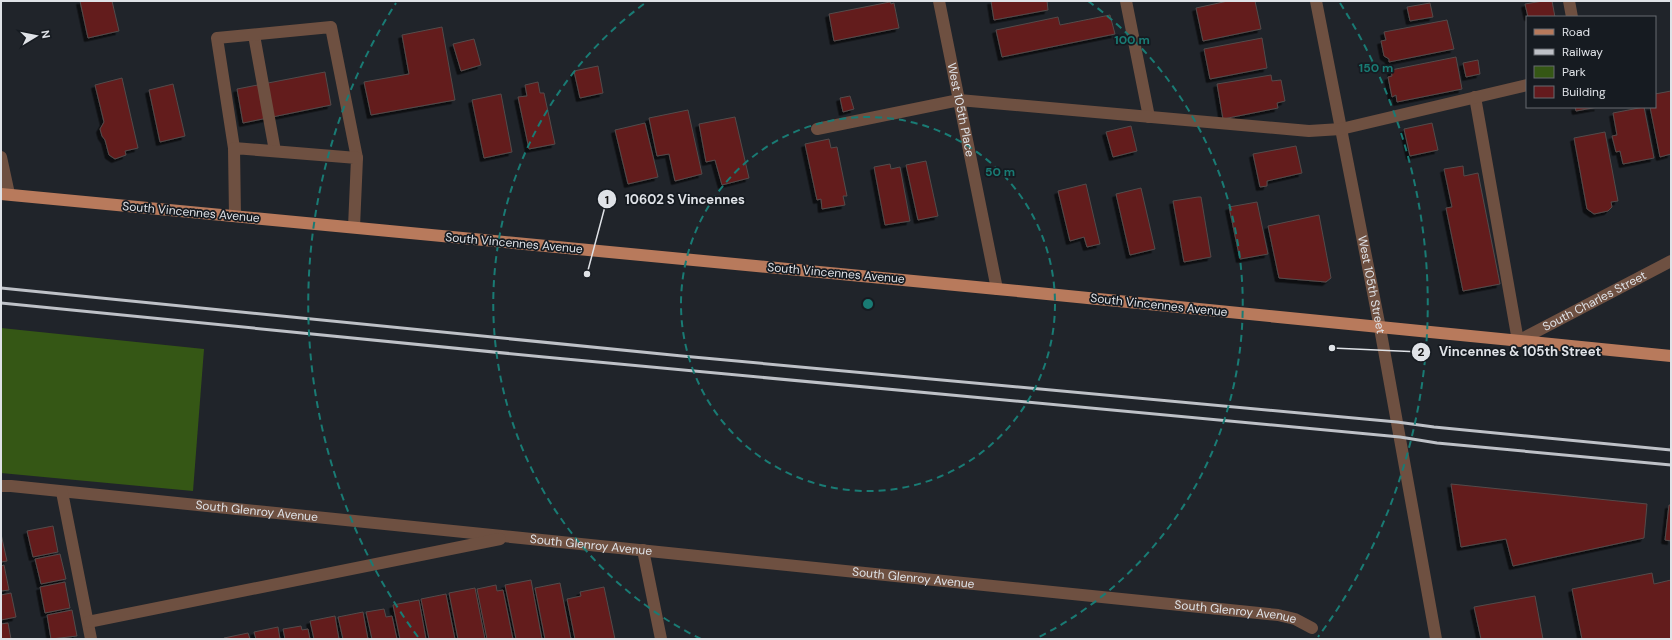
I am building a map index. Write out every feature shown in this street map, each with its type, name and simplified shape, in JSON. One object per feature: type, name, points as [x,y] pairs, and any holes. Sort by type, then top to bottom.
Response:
[{"type":"main road","name":"South Vincennes Avenue","points":[[5,194],[997,289],[1671,356]]},
{"type":"street","name":"West 105th Place","points":[[939,1],[997,289]]},
{"type":"street","points":[[1126,1],[1149,117]]},
{"type":"street","name":"West 105th Street","points":[[1316,1],[1380,328],[1436,639]]},
{"type":"street","points":[[1569,1],[1572,16]]},
{"type":"street","points":[[235,216],[234,148],[217,38],[331,27],[357,158],[354,228]]},
{"type":"street","points":[[254,35],[275,151]]},
{"type":"street","points":[[817,129],[959,100],[1309,132],[1341,129],[1526,85]]},
{"type":"street","points":[[1475,97],[1518,341]]},
{"type":"street","points":[[234,148],[357,158]]},
{"type":"street","points":[[1,157],[5,194]]},
{"type":"street","name":"South Charles Street","points":[[1518,341],[1671,261]]},
{"type":"street","name":"South Glenroy Avenue","points":[[1,486],[1278,615],[1295,619],[1312,628]]},
{"type":"street","points":[[62,492],[91,639]]},
{"type":"street","name":"South Glenroy Avenue","points":[[88,622],[512,537]]},
{"type":"street","points":[[643,550],[661,639]]},
{"type":"green space","points":[[1,328],[204,349],[193,491],[1,473]]},
{"type":"building","points":[[80,1],[112,1],[119,31],[88,38]]},
{"type":"building","points":[[991,1],[1047,1],[1048,10],[994,20]]},
{"type":"building","points":[[1228,1],[1255,1],[1261,29],[1203,41],[1196,8]]},
{"type":"building","points":[[1552,1],[1555,16],[1528,16],[1525,4]]},
{"type":"building","points":[[890,2],[891,4],[894,3],[899,28],[834,41],[829,14]]},
{"type":"building","points":[[1430,3],[1433,17],[1410,21],[1407,7]]},
{"type":"building","points":[[1110,15],[1115,34],[1002,57],[996,30],[1058,17],[1060,25]]},
{"type":"building","points":[[1447,20],[1454,49],[1389,62],[1389,59],[1384,56],[1381,41],[1386,40],[1384,32]]},
{"type":"building","points":[[442,27],[455,100],[371,115],[364,82],[409,74],[402,35]]},
{"type":"building","points":[[1262,38],[1267,68],[1210,79],[1204,49]]},
{"type":"building","points":[[474,39],[481,65],[461,71],[453,44]]},
{"type":"building","points":[[1456,57],[1462,89],[1397,102],[1396,95],[1392,97],[1388,77],[1392,76],[1391,70]]},
{"type":"building","points":[[1478,60],[1480,74],[1466,77],[1463,63]]},
{"type":"building","points":[[598,66],[603,93],[580,98],[574,71]]},
{"type":"building","points":[[325,72],[331,105],[243,123],[237,89]]},
{"type":"building","points":[[1271,75],[1272,81],[1281,80],[1285,101],[1277,103],[1278,108],[1223,119],[1217,84]]},
{"type":"building","points":[[122,78],[138,148],[125,151],[126,155],[115,159],[109,155],[100,129],[104,122],[95,85]]},
{"type":"building","points":[[538,82],[540,93],[544,93],[555,144],[529,149],[518,97],[527,96],[525,85]]},
{"type":"building","points":[[173,84],[185,136],[160,142],[149,90]]},
{"type":"building","points":[[1671,91],[1671,154],[1660,157],[1650,108],[1656,108],[1656,94]]},
{"type":"building","points":[[501,94],[512,152],[484,158],[472,100]]},
{"type":"building","points":[[850,96],[854,109],[843,112],[840,98]]},
{"type":"building","points":[[1575,108],[1592,108],[1576,111]]},
{"type":"building","points":[[1644,108],[1654,158],[1623,164],[1620,151],[1616,152],[1612,136],[1617,135],[1613,113]]},
{"type":"building","points":[[688,110],[702,174],[675,181],[669,154],[657,156],[649,118]]},
{"type":"building","points":[[735,117],[749,178],[722,185],[715,160],[706,162],[699,124]]},
{"type":"building","points":[[645,123],[658,177],[628,184],[615,130]]},
{"type":"building","points":[[1432,123],[1438,150],[1410,156],[1404,129]]},
{"type":"building","points":[[1131,126],[1137,151],[1113,157],[1106,132]]},
{"type":"building","points":[[1605,132],[1618,201],[1611,202],[1612,207],[1608,211],[1594,214],[1587,209],[1574,138]]},
{"type":"building","points":[[829,139],[831,148],[837,147],[847,196],[843,196],[845,205],[822,209],[821,199],[817,200],[805,144]]},
{"type":"building","points":[[1296,146],[1302,173],[1267,181],[1267,186],[1260,187],[1253,154]]},
{"type":"building","points":[[926,161],[938,216],[918,220],[906,165]]},
{"type":"building","points":[[890,164],[891,169],[900,167],[910,221],[885,225],[874,167]]},
{"type":"building","points":[[1463,166],[1464,176],[1478,173],[1500,284],[1463,291],[1446,208],[1452,207],[1444,169]]},
{"type":"building","points":[[1086,184],[1100,244],[1087,247],[1084,237],[1070,241],[1058,191]]},
{"type":"building","points":[[1141,188],[1155,249],[1130,255],[1116,194]]},
{"type":"building","points":[[1201,197],[1211,257],[1184,262],[1173,201]]},
{"type":"building","points":[[1257,202],[1268,254],[1240,259],[1229,207]]},
{"type":"building","points":[[1319,215],[1331,278],[1326,282],[1279,278],[1268,226]]},
{"type":"building","points":[[1451,484],[1647,504],[1644,538],[1513,566],[1506,539],[1461,547]]},
{"type":"building","points":[[1669,505],[1671,505],[1671,541],[1665,540]]},
{"type":"building","points":[[53,526],[58,552],[33,557],[27,531]]},
{"type":"building","points":[[1,534],[7,561],[1,562]]},
{"type":"building","points":[[60,554],[66,579],[41,584],[35,559]]},
{"type":"building","points":[[4,565],[9,590],[1,591],[1,566]]},
{"type":"building","points":[[1652,573],[1654,584],[1671,580],[1671,639],[1582,639],[1572,589]]},
{"type":"building","points":[[531,580],[542,639],[516,639],[505,585]]},
{"type":"building","points":[[65,582],[70,608],[45,613],[40,587]]},
{"type":"building","points":[[560,583],[571,639],[545,639],[535,588]]},
{"type":"building","points":[[496,585],[497,591],[503,590],[513,639],[487,639],[477,589]]},
{"type":"building","points":[[604,587],[615,639],[575,639],[567,599],[581,596],[580,592]]},
{"type":"building","points":[[475,588],[485,639],[458,639],[449,593]]},
{"type":"building","points":[[11,593],[16,617],[1,620],[1,595]]},
{"type":"building","points":[[446,594],[455,639],[429,639],[421,599]]},
{"type":"building","points":[[1535,596],[1543,639],[1481,639],[1474,607]]},
{"type":"building","points":[[419,600],[426,639],[400,639],[393,605]]},
{"type":"building","points":[[384,609],[386,617],[392,616],[397,639],[372,639],[366,612]]},
{"type":"building","points":[[72,610],[77,636],[51,639],[47,615]]},
{"type":"building","points":[[363,612],[368,639],[343,639],[338,617]]},
{"type":"building","points":[[335,616],[339,639],[314,639],[310,621]]},
{"type":"building","points":[[8,623],[11,639],[1,639],[1,624]]},
{"type":"building","points":[[301,626],[302,630],[308,629],[310,639],[285,639],[283,629]]},
{"type":"building","points":[[278,627],[280,639],[256,639],[254,632]]},
{"type":"building","points":[[248,633],[250,639],[224,638]]},
{"type":"railway","points":[[1,288],[682,356],[1397,422],[1434,427],[1671,450]]},
{"type":"railway","points":[[1,303],[544,357],[1400,437],[1437,443],[1671,465]]},
{"type":"place","name":"10602 S Vincennes","points":[[587,274]]},
{"type":"place","name":"Vincennes & 105th Street","points":[[1332,348]]}]
